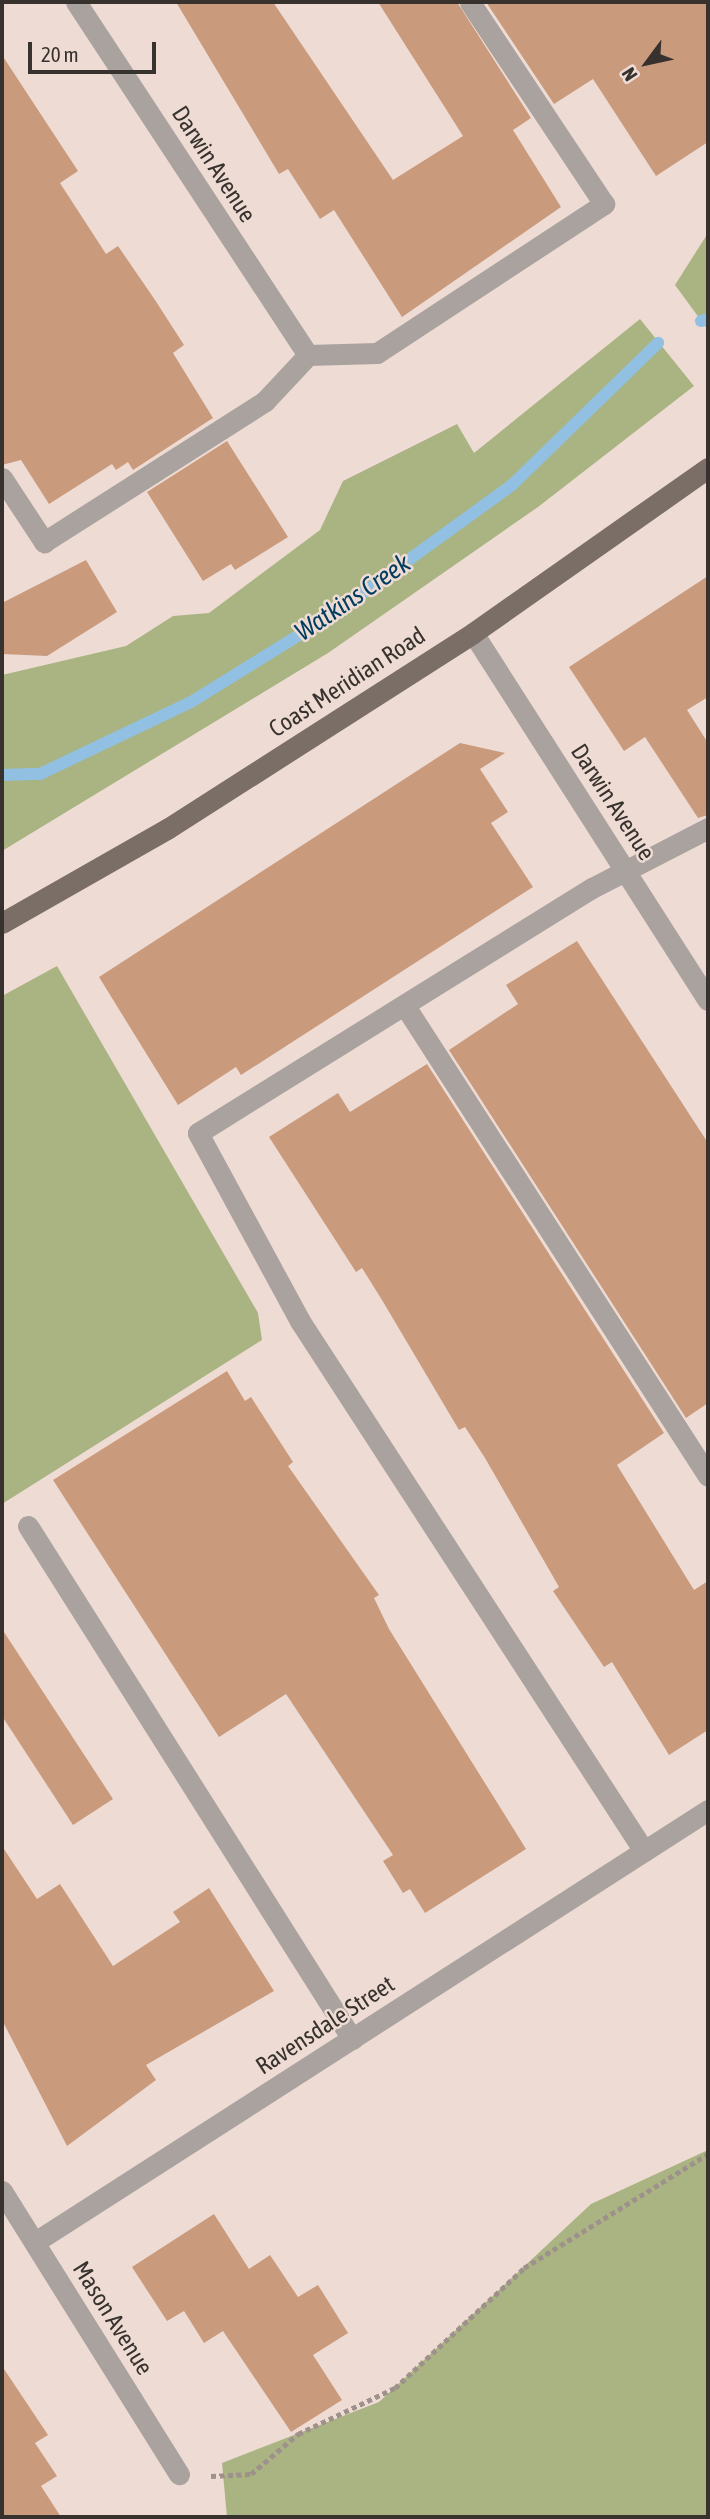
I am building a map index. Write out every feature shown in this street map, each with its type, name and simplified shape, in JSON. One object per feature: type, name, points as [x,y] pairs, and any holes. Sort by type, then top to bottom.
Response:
[{"type":"main road","name":"Coast Meridian Road","points":[[2,923],[167,829],[474,633],[708,468]]},
{"type":"street","name":"Darwin Avenue","points":[[76,2],[308,355]]},
{"type":"street","points":[[2,478],[44,542],[265,401],[308,355],[377,353],[604,204],[470,2]]},
{"type":"street","name":"Darwin Avenue","points":[[474,633],[708,1000]]},
{"type":"street","points":[[708,828],[627,871],[198,1133],[300,1321],[644,1851],[708,1810]]},
{"type":"street","points":[[405,1006],[708,1476]]},
{"type":"street","points":[[28,1527],[352,2039]]},
{"type":"street","name":"Ravensdale Street","points":[[35,2242],[644,1851]]},
{"type":"street","name":"Mason Avenue","points":[[2,2191],[179,2474]]},
{"type":"path","points":[[179,2474],[250,2474],[298,2434],[395,2388],[524,2268],[708,2154]]},
{"type":"green space","points":[[708,233],[708,330],[675,285]]},
{"type":"green space","points":[[640,319],[694,386],[538,507],[328,653],[2,851],[2,675],[126,646],[173,616],[209,613],[320,530],[343,481],[457,424],[474,453]]},
{"type":"green space","points":[[57,966],[258,1313],[262,1340],[2,1504],[2,996]]},
{"type":"green space","points":[[708,2150],[708,2517],[227,2517],[222,2463],[379,2402],[591,2204]]},
{"type":"building","points":[[176,2],[273,2],[393,180],[463,136],[378,2],[457,2],[531,118],[513,130],[561,207],[402,317],[334,210],[320,219],[288,169],[279,174]]},
{"type":"building","points":[[486,2],[708,2],[708,142],[656,176],[593,79],[554,104]]},
{"type":"building","points":[[2,55],[78,171],[60,183],[106,254],[118,246],[155,300],[184,345],[173,353],[213,418],[133,470],[128,462],[116,470],[112,464],[49,504],[21,460],[2,465]]},
{"type":"building","points":[[227,441],[288,537],[235,570],[231,564],[203,581],[147,492]]},
{"type":"building","points":[[86,560],[117,612],[47,656],[2,654],[2,603]]},
{"type":"building","points":[[708,576],[708,697],[687,710],[708,743],[708,815],[698,818],[645,737],[624,751],[569,667]]},
{"type":"building","points":[[460,743],[505,753],[480,769],[508,812],[491,823],[533,887],[241,1075],[236,1067],[178,1105],[99,977]]},
{"type":"building","points":[[577,941],[708,1143],[708,1403],[686,1418],[449,1050],[518,1004],[506,985]]},
{"type":"building","points":[[427,1064],[664,1433],[617,1465],[694,1590],[708,1581],[708,1730],[669,1755],[612,1662],[604,1667],[553,1591],[559,1587],[485,1458],[465,1427],[459,1430],[362,1268],[356,1272],[269,1137],[338,1093],[350,1112]]},
{"type":"building","points":[[227,1371],[245,1401],[251,1397],[293,1462],[288,1466],[379,1595],[374,1598],[389,1629],[526,1849],[425,1913],[410,1889],[403,1893],[383,1861],[393,1855],[286,1694],[219,1737],[53,1480]]},
{"type":"building","points":[[2,1629],[113,1799],[73,1825],[2,1716]]},
{"type":"building","points":[[2,1846],[37,1899],[60,1884],[113,1966],[180,1922],[173,1912],[209,1888],[274,1991],[146,2065],[156,2080],[67,2146],[2,2020]]},
{"type":"building","points":[[214,2214],[249,2269],[270,2255],[298,2297],[318,2285],[348,2333],[313,2355],[342,2400],[291,2432],[223,2331],[204,2343],[184,2311],[167,2321],[132,2267]]},
{"type":"building","points":[[2,2366],[48,2435],[35,2443],[57,2476],[41,2486],[61,2517],[2,2517]]},
{"type":"waterway","name":"Watkins Creek","points":[[701,321],[708,319]]},
{"type":"waterway","name":"Watkins Creek","points":[[2,775],[40,774],[191,702],[338,611],[512,485],[658,343]]}]
